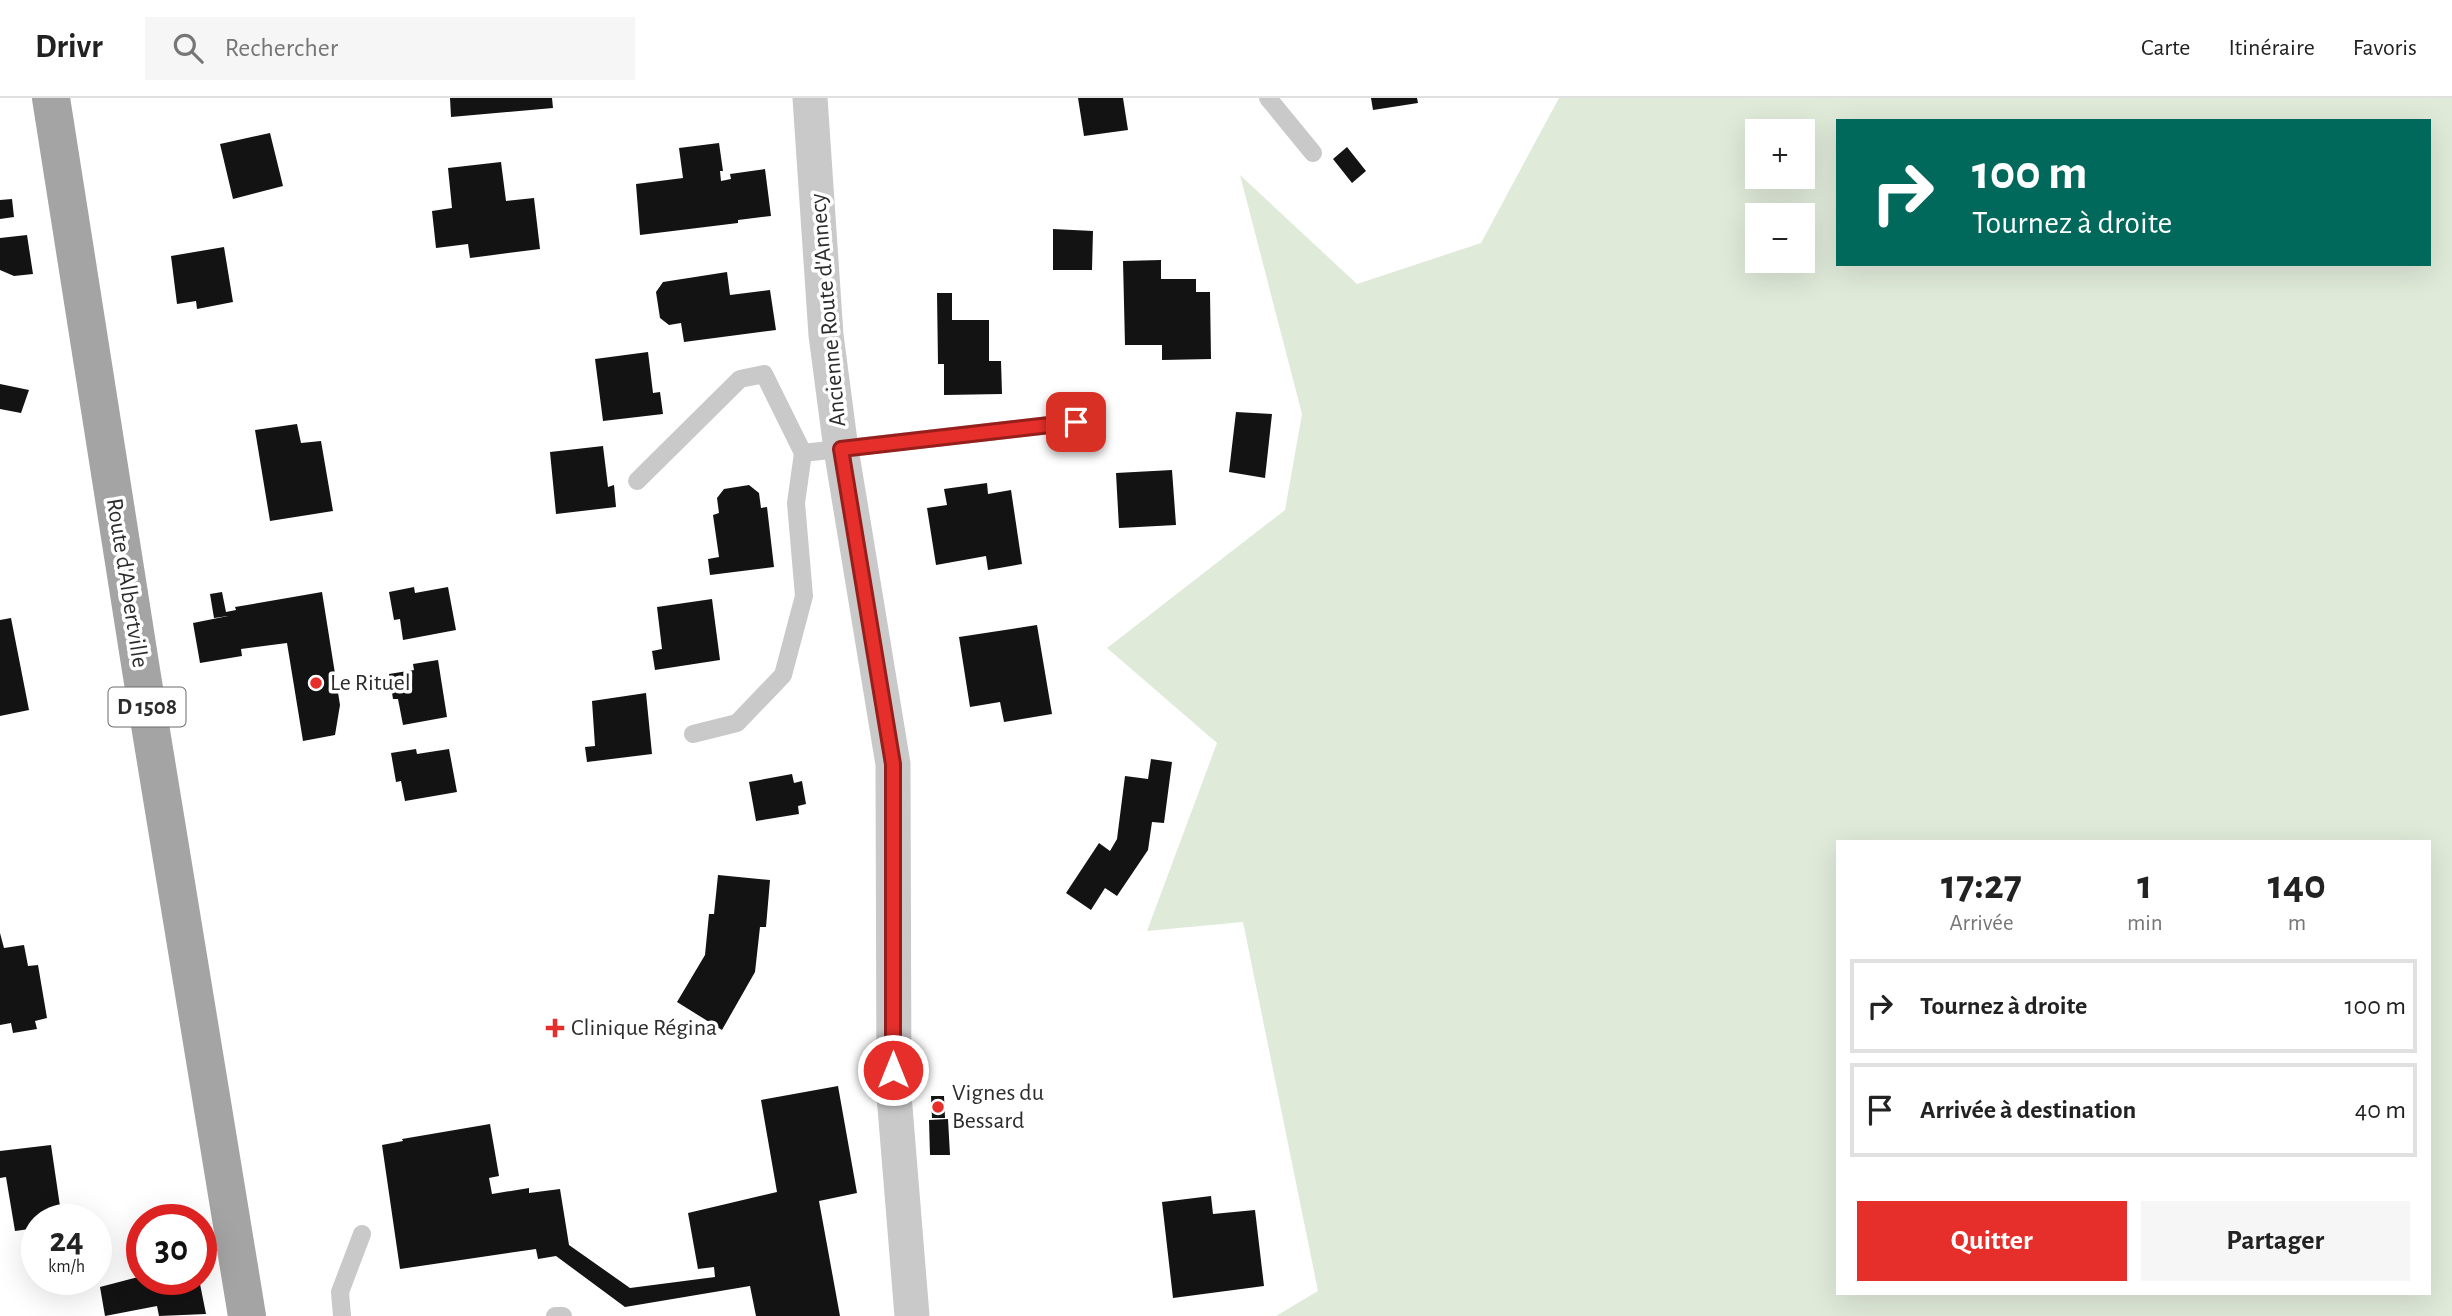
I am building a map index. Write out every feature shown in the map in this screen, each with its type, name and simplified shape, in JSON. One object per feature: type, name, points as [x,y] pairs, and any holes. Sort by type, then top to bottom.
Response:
[{"type":"main road","name":"Route d'Albertville","points":[[51,98],[149,725],[247,1316]]},
{"type":"street","name":"Ancienne Route d'Annecy","points":[[810,98],[826,335],[841,449],[893,764],[894,1095],[912,1316]]},
{"type":"lane","points":[[1268,98],[1313,153]]},
{"type":"lane","points":[[637,481],[740,379],[764,374],[803,453],[796,503],[804,596],[783,675],[737,723],[693,734]]},
{"type":"lane","points":[[803,453],[1076,422]]},
{"type":"lane","points":[[342,1316],[340,1292],[362,1234]]},
{"type":"lane","points":[[555,1316],[563,1316]]},
{"type":"green space","points":[[1559,98],[2452,98],[2452,1316],[1276,1316],[1318,1291],[1243,922],[1147,931],[1217,743],[1107,648],[1285,510],[1302,414],[1240,175],[1357,284],[1481,243]]},
{"type":"building","points":[[450,98],[552,98],[553,108],[451,117]]},
{"type":"building","points":[[1078,98],[1123,98],[1128,130],[1084,136]]},
{"type":"building","points":[[1371,98],[1417,98],[1418,103],[1373,110]]},
{"type":"building","points":[[270,133],[283,186],[233,199],[220,144]]},
{"type":"building","points":[[719,143],[723,171],[720,171],[721,181],[731,179],[730,174],[765,169],[771,216],[738,220],[738,223],[640,235],[636,184],[683,178],[679,148]]},
{"type":"building","points":[[1347,147],[1366,171],[1352,183],[1333,159]]},
{"type":"building","points":[[501,162],[506,201],[534,198],[540,249],[470,258],[468,244],[436,248],[432,211],[452,208],[448,168]]},
{"type":"building","points":[[12,199],[14,217],[0,219],[0,200]]},
{"type":"building","points":[[1053,229],[1093,231],[1092,270],[1053,270]]},
{"type":"building","points":[[27,235],[33,274],[14,276],[0,270],[0,238]]},
{"type":"building","points":[[224,247],[233,302],[197,309],[196,301],[177,304],[171,256]]},
{"type":"building","points":[[1161,260],[1161,279],[1196,279],[1196,292],[1210,292],[1211,359],[1162,360],[1162,345],[1125,345],[1123,261]]},
{"type":"building","points":[[727,272],[730,295],[770,290],[776,330],[684,342],[681,323],[669,325],[660,318],[656,292],[663,282]]},
{"type":"building","points":[[937,293],[952,293],[952,320],[989,320],[989,361],[1001,361],[1002,394],[944,395],[944,364],[938,364]]},
{"type":"building","points":[[648,352],[653,393],[660,392],[663,414],[603,421],[595,359]]},
{"type":"building","points":[[0,384],[29,390],[21,413],[0,409]]},
{"type":"building","points":[[1236,412],[1272,414],[1265,478],[1229,472]]},
{"type":"building","points":[[297,424],[301,443],[321,441],[333,511],[270,521],[255,430]]},
{"type":"building","points":[[603,446],[608,487],[614,485],[616,507],[556,514],[550,452]]},
{"type":"building","points":[[1172,470],[1176,525],[1119,528],[1116,473]]},
{"type":"building","points":[[987,483],[988,494],[1011,490],[1022,564],[988,570],[986,556],[936,565],[927,508],[947,505],[944,489]]},
{"type":"building","points":[[749,485],[759,493],[761,508],[767,507],[774,567],[710,575],[708,559],[719,557],[713,515],[719,513],[717,498],[724,489]]},
{"type":"building","points":[[414,587],[415,593],[448,587],[456,630],[403,640],[400,619],[394,620],[389,592]]},
{"type":"building","points":[[222,592],[226,612],[236,610],[235,607],[322,592],[340,705],[335,735],[303,741],[287,643],[241,649],[242,656],[200,663],[193,623],[228,616],[214,618],[210,594]]},
{"type":"building","points":[[712,599],[720,660],[655,670],[652,651],[662,649],[657,607]]},
{"type":"building","points":[[11,618],[29,710],[0,716],[0,620]]},
{"type":"building","points":[[1037,625],[1052,714],[1004,722],[1000,702],[970,707],[959,637]]},
{"type":"building","points":[[438,660],[447,717],[403,725],[398,699],[393,699],[389,674],[414,670],[413,664]]},
{"type":"building","points":[[646,693],[652,754],[587,762],[585,747],[595,746],[592,701]]},
{"type":"building","points":[[416,749],[417,754],[449,749],[457,792],[405,801],[401,781],[396,782],[391,753]]},
{"type":"building","points":[[1151,759],[1172,762],[1164,823],[1152,822],[1148,850],[1117,896],[1105,888],[1091,910],[1066,893],[1099,843],[1110,851],[1117,839],[1125,776],[1148,779]]},
{"type":"building","points":[[792,774],[794,783],[802,781],[806,804],[798,806],[799,814],[756,821],[749,782]]},
{"type":"building","points":[[718,875],[770,880],[766,927],[760,927],[755,972],[722,1030],[677,1002],[705,955],[709,914],[714,914]]},
{"type":"building","points":[[0,933],[4,948],[24,945],[28,966],[38,965],[47,1018],[35,1021],[37,1029],[13,1033],[11,1023],[0,1025]]},
{"type":"building","points":[[838,1086],[857,1193],[819,1201],[840,1316],[756,1316],[750,1286],[625,1307],[556,1256],[538,1259],[536,1249],[400,1269],[382,1145],[490,1124],[499,1176],[489,1178],[492,1194],[529,1188],[529,1193],[560,1189],[569,1245],[630,1288],[715,1277],[714,1267],[698,1269],[688,1213],[777,1192],[761,1100]]},
{"type":"building","name":"Vignes du Bessard","points":[[931,1096],[944,1096],[945,1118],[932,1118]]},
{"type":"building","points":[[948,1119],[950,1155],[930,1155],[929,1120]]},
{"type":"building","points":[[51,1145],[60,1204],[21,1204],[21,1230],[15,1231],[6,1177],[0,1178],[0,1151]]},
{"type":"building","points":[[1211,1196],[1213,1214],[1255,1210],[1264,1286],[1173,1298],[1162,1202]]},
{"type":"building","points":[[126,1280],[126,1295],[202,1295],[206,1314],[159,1316],[157,1306],[105,1316],[101,1295],[112,1295],[112,1284]]},
{"type":"place","name":"Le Rituel","points":[[316,683]]},
{"type":"place","name":"Clinique Régina","points":[[555,1028]]},
{"type":"place","name":"Vignes du Bessard","points":[[938,1107]]},
{"type":"route","points":[[893,1070],[893,764],[841,449],[1076,422]]}]
